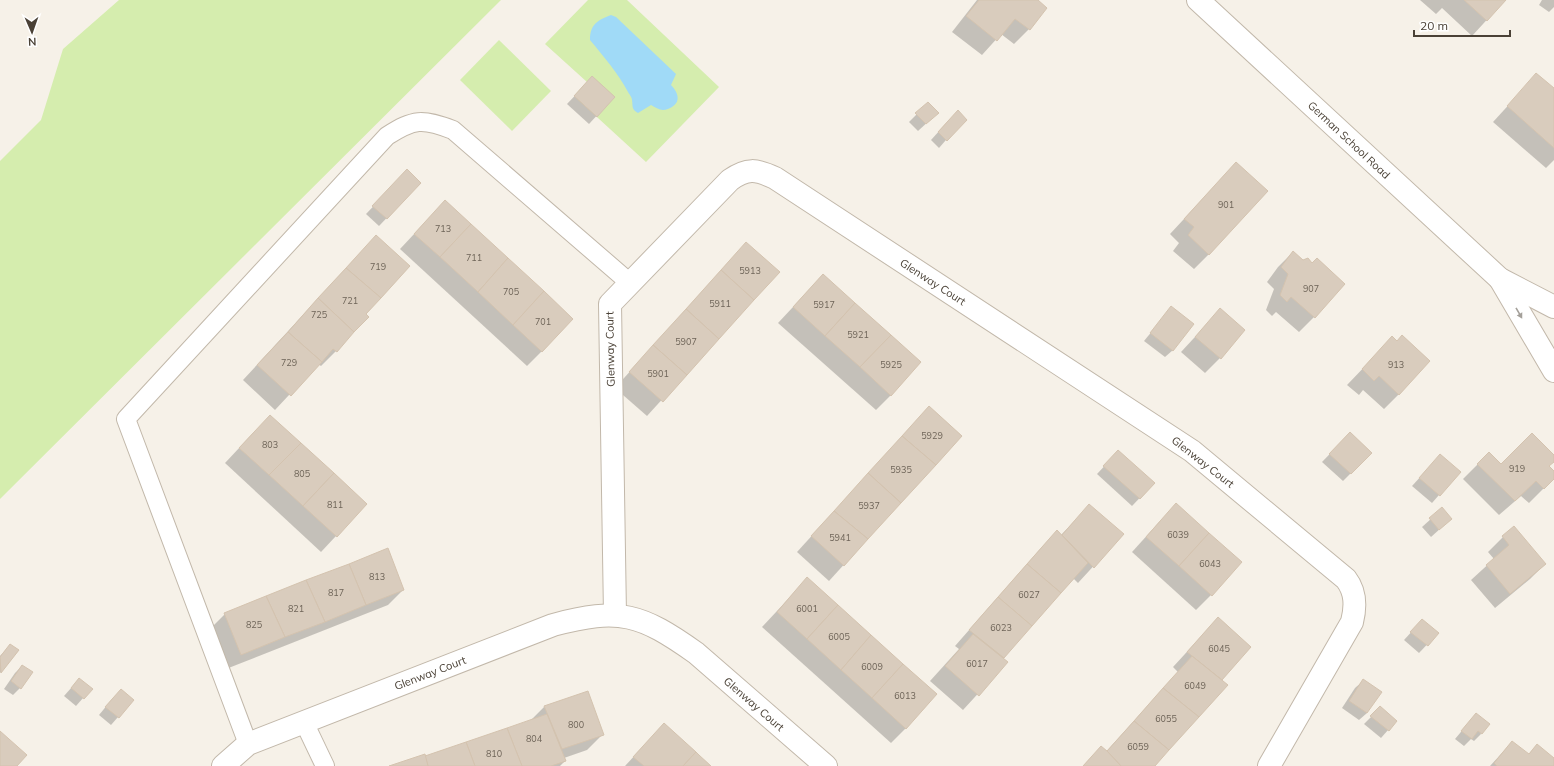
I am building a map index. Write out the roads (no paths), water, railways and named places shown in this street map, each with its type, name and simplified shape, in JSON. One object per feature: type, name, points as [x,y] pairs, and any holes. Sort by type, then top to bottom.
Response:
[{"type":"street","name":"German School Road","points":[[1198,0],[1500,279],[1554,307]]},
{"type":"street","name":"Glenway Court","points":[[615,615],[610,304],[730,180],[739,174],[750,171],[762,172],[775,178],[1192,451],[1346,579],[1352,586],[1354,594],[1354,614],[1352,622],[1268,766]]},
{"type":"street","name":"German School Road","points":[[1500,279],[1554,371]]},
{"type":"street","name":"Glenway Court","points":[[223,766],[248,744],[553,625],[597,615],[615,615],[631,617],[662,630],[696,653],[826,766]]},
{"type":"lane","points":[[248,744],[126,419],[387,136],[404,126],[417,122],[434,122],[453,130],[630,283]]},
{"type":"lane","points":[[304,722],[325,766]]},
{"type":"water","points":[[611,15],[616,17],[676,74],[671,85],[678,96],[675,105],[662,110],[651,105],[638,113],[633,109],[632,98],[620,78],[590,40],[591,30],[595,24]]}]
